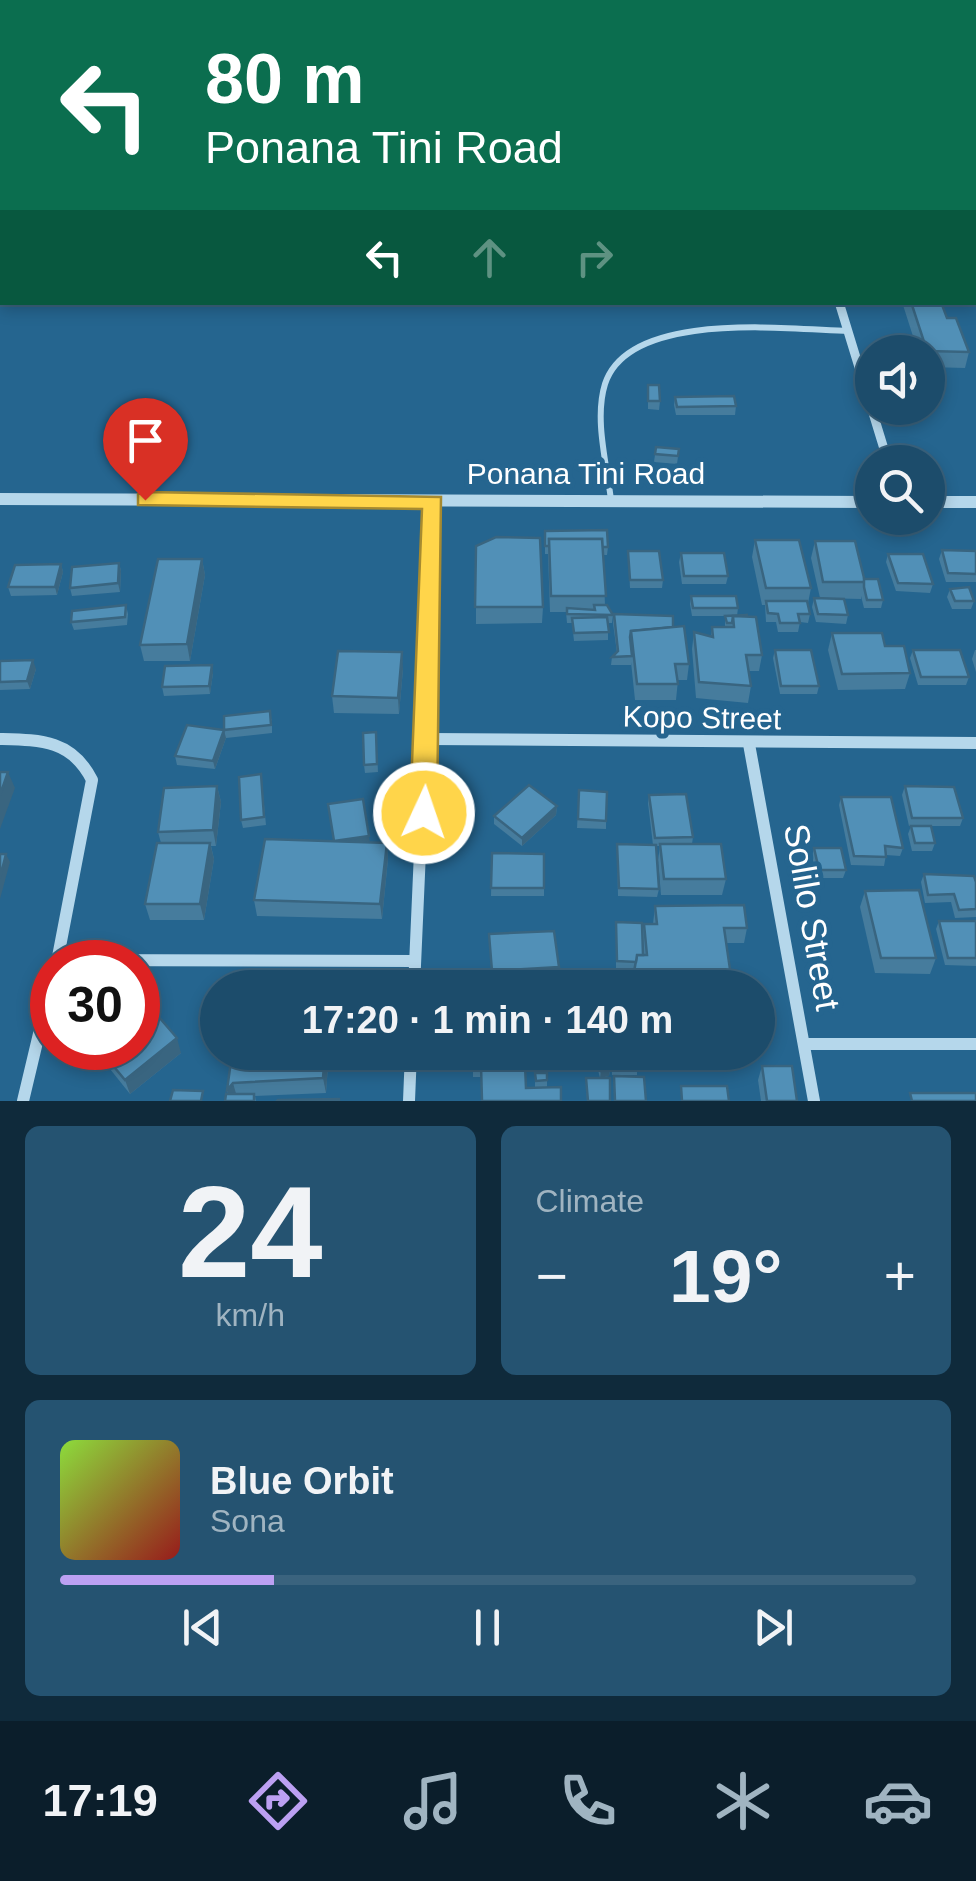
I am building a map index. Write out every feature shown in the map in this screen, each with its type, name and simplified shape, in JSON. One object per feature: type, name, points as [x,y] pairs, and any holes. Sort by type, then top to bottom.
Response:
[{"type":"street","points":[[840,305],[883,445]]},
{"type":"street","name":"Ponana Tini Road","points":[[0,499],[855,502]]},
{"type":"street","points":[[415,970],[428,739],[434,502]]},
{"type":"street","points":[[945,502],[976,502]]},
{"type":"street","points":[[0,739],[42,741],[70,748],[83,758],[92,780],[61,940]]},
{"type":"street","name":"Kopo Street","points":[[428,739],[976,743]]},
{"type":"street","name":"Solilo Street","points":[[750,744],[814,1101]]},
{"type":"street","points":[[160,961],[415,960]]},
{"type":"street","points":[[804,1044],[976,1044]]},
{"type":"street","points":[[22,1101],[30,1068]]},
{"type":"street","points":[[409,1101],[410,1070]]},
{"type":"lane","points":[[611,500],[603,403],[605,380],[617,360],[638,344],[664,334],[706,331],[848,331]]},
{"type":"building","points":[[912,305],[942,305],[947,318],[956,318],[969,352],[945,351],[945,335],[922,335]]},
{"type":"building","points":[[648,385],[659,385],[660,401],[648,401]]},
{"type":"building","points":[[734,396],[736,406],[677,407],[675,397]]},
{"type":"building","points":[[656,447],[679,449],[678,456],[655,454]]},
{"type":"building","points":[[607,530],[608,547],[602,547],[602,539],[549,539],[549,546],[545,546],[545,531]]},
{"type":"building","points":[[496,537],[540,538],[543,607],[475,607],[476,546]]},
{"type":"building","points":[[549,539],[602,539],[606,596],[551,596]]},
{"type":"building","points":[[755,540],[799,540],[811,588],[766,588]]},
{"type":"building","points":[[815,541],[855,541],[865,582],[823,582]]},
{"type":"building","points":[[942,550],[976,551],[976,574],[948,573]]},
{"type":"building","points":[[628,551],[659,551],[663,580],[630,580]]},
{"type":"building","points":[[681,553],[724,553],[728,576],[684,576]]},
{"type":"building","points":[[888,554],[923,554],[933,584],[898,583]]},
{"type":"building","points":[[158,559],[202,559],[187,644],[140,645]]},
{"type":"building","points":[[119,563],[118,583],[70,588],[72,567]]},
{"type":"building","points":[[61,564],[55,587],[8,587],[15,565]]},
{"type":"building","points":[[864,579],[878,579],[883,600],[867,600]]},
{"type":"building","points":[[969,587],[974,601],[955,601],[950,589]]},
{"type":"building","points":[[691,596],[736,596],[738,608],[693,608]]},
{"type":"building","points":[[814,598],[844,599],[848,615],[818,614]]},
{"type":"building","points":[[766,601],[807,601],[810,614],[798,614],[800,623],[780,623],[778,614],[768,613]]},
{"type":"building","points":[[126,605],[125,617],[71,622],[72,611]]},
{"type":"building","points":[[594,605],[607,605],[613,615],[567,614],[567,608],[595,610]]},
{"type":"building","points":[[614,614],[673,616],[673,627],[631,631],[632,656],[612,657],[618,651]]},
{"type":"building","points":[[733,616],[756,617],[762,655],[746,655],[751,686],[699,682],[694,632],[713,637],[712,627],[734,627]]},
{"type":"building","points":[[607,617],[609,632],[574,633],[572,618]]},
{"type":"building","points":[[684,626],[689,664],[675,664],[678,684],[637,684],[631,631]]},
{"type":"building","points":[[832,633],[882,633],[885,646],[904,646],[910,673],[842,674]]},
{"type":"building","points":[[775,650],[811,650],[819,686],[781,686]]},
{"type":"building","points":[[913,650],[960,650],[969,677],[921,677]]},
{"type":"building","points":[[338,651],[402,652],[398,698],[332,696]]},
{"type":"building","points":[[33,660],[27,681],[0,682],[0,661]]},
{"type":"building","points":[[212,665],[209,686],[162,687],[165,666]]},
{"type":"building","points":[[270,711],[271,725],[224,730],[224,716]]},
{"type":"building","points":[[187,725],[224,730],[213,761],[175,756]]},
{"type":"building","points":[[376,732],[377,764],[364,765],[363,733]]},
{"type":"building","points":[[0,772],[8,772],[0,795]]},
{"type":"building","points":[[261,774],[264,817],[241,820],[239,777]]},
{"type":"building","points":[[529,785],[557,806],[522,838],[494,816]]},
{"type":"building","points":[[217,786],[213,830],[158,832],[164,788]]},
{"type":"building","points":[[905,786],[954,787],[963,818],[912,818]]},
{"type":"building","points":[[579,790],[607,792],[606,821],[578,819]]},
{"type":"building","points":[[686,794],[693,837],[655,838],[649,795]]},
{"type":"building","points":[[841,797],[891,797],[903,848],[885,846],[886,857],[854,856]]},
{"type":"building","points":[[363,799],[369,836],[334,841],[328,804]]},
{"type":"building","points":[[911,826],[931,826],[935,843],[915,843]]},
{"type":"building","points":[[265,839],[387,843],[380,904],[254,900]]},
{"type":"building","points":[[157,843],[210,843],[200,904],[145,904]]},
{"type":"building","points":[[617,844],[656,845],[659,889],[619,888]]},
{"type":"building","points":[[660,844],[721,844],[726,879],[664,879]]},
{"type":"building","points":[[814,848],[841,848],[846,870],[819,870]]},
{"type":"building","points":[[492,853],[544,854],[544,888],[491,888]]},
{"type":"building","points":[[0,854],[6,854],[0,878]]},
{"type":"building","points":[[924,874],[974,876],[976,909],[959,910],[954,894],[928,895]]},
{"type":"building","points":[[919,890],[936,958],[881,958],[865,891]]},
{"type":"building","points":[[744,905],[747,928],[724,928],[730,970],[634,970],[637,955],[647,955],[644,924],[657,924],[655,906]]},
{"type":"building","points":[[939,921],[976,921],[976,958],[948,958]]},
{"type":"building","points":[[616,922],[642,923],[643,955],[637,955],[636,962],[617,961]]},
{"type":"building","points":[[554,931],[559,967],[492,970],[489,934]]},
{"type":"building","points":[[160,1018],[177,1038],[160,1052]]},
{"type":"building","points":[[792,1066],[797,1101],[767,1101],[763,1070]]},
{"type":"building","points":[[117,1070],[137,1070],[125,1080]]},
{"type":"building","points":[[230,1070],[324,1070],[323,1078],[233,1083],[227,1090]]},
{"type":"building","points":[[481,1070],[525,1070],[526,1088],[561,1087],[561,1101],[482,1101]]},
{"type":"building","points":[[535,1073],[547,1073],[547,1080],[536,1081]]},
{"type":"building","points":[[614,1076],[644,1077],[646,1101],[615,1101]]},
{"type":"building","points":[[586,1078],[610,1078],[610,1101],[588,1101]]},
{"type":"building","points":[[681,1086],[727,1086],[729,1101],[682,1101]]},
{"type":"building","points":[[173,1090],[203,1091],[201,1101],[170,1101]]},
{"type":"building","points":[[910,1093],[976,1093],[976,1101],[912,1101]]},
{"type":"building","points":[[226,1094],[254,1094],[254,1101],[225,1101]]},
{"type":"building","points":[[278,1100],[339,1101],[277,1101]]},
{"type":"route","points":[[145,500],[434,502],[424,813]]}]
